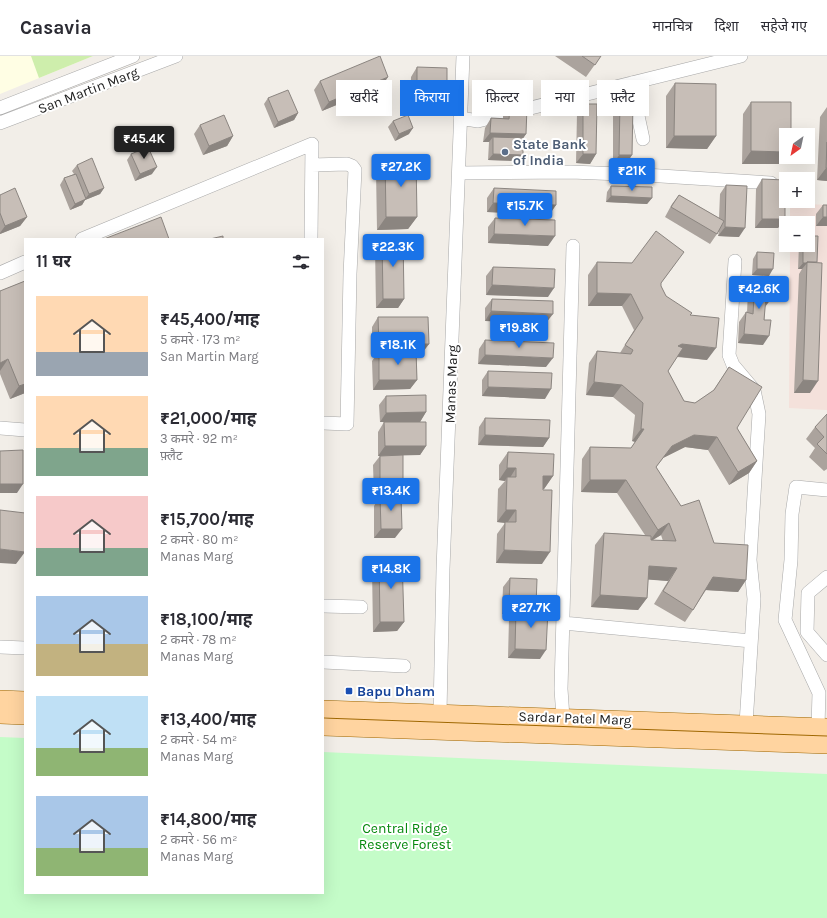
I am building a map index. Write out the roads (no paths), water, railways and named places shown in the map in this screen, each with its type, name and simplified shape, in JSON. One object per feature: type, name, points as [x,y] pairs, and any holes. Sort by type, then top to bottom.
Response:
[{"type":"main road","points":[[0,699],[24,700]]},
{"type":"main road","name":"Sardar Patel Marg","points":[[324,709],[822,727]]},
{"type":"main road","points":[[0,715],[24,716]]},
{"type":"main road","name":"Sardar Patel Marg","points":[[324,727],[827,745]]},
{"type":"street","name":"San Martin Marg","points":[[0,108],[133,56]]},
{"type":"street","name":"San Martin Marg","points":[[0,124],[176,56]]},
{"type":"street","name":"Manas Marg","points":[[440,713],[443,568],[460,173],[460,118],[463,56]]},
{"type":"street","points":[[643,80],[741,56]]},
{"type":"street","points":[[460,118],[478,121],[597,91]]},
{"type":"street","points":[[638,116],[643,139]]},
{"type":"street","points":[[84,238],[312,144],[311,238]]},
{"type":"street","points":[[312,165],[347,164],[355,170],[350,274],[348,424],[324,423]]},
{"type":"street","points":[[460,173],[571,172],[771,183]]},
{"type":"street","points":[[563,718],[561,689],[573,246]]},
{"type":"street","points":[[735,261],[728,354],[733,365],[754,390],[759,414],[750,560],[754,599],[746,724]]},
{"type":"street","points":[[0,273],[24,262]]},
{"type":"street","points":[[0,428],[24,430]]},
{"type":"street","points":[[822,727],[819,693],[785,620],[791,560],[792,514],[796,487],[827,490]]},
{"type":"street","points":[[827,577],[808,593],[807,632],[827,654]]},
{"type":"street","points":[[324,606],[361,607]]},
{"type":"street","points":[[563,623],[751,641]]},
{"type":"street","points":[[0,647],[24,648]]},
{"type":"street","points":[[324,662],[404,666]]},
{"type":"place","name":"State Bank of India","points":[[505,152]]},
{"type":"place","name":"Bapu Dham","points":[[349,691]]},
{"type":"park label","name":"Central Ridge Reserve Forest","points":[[405,836]]}]
